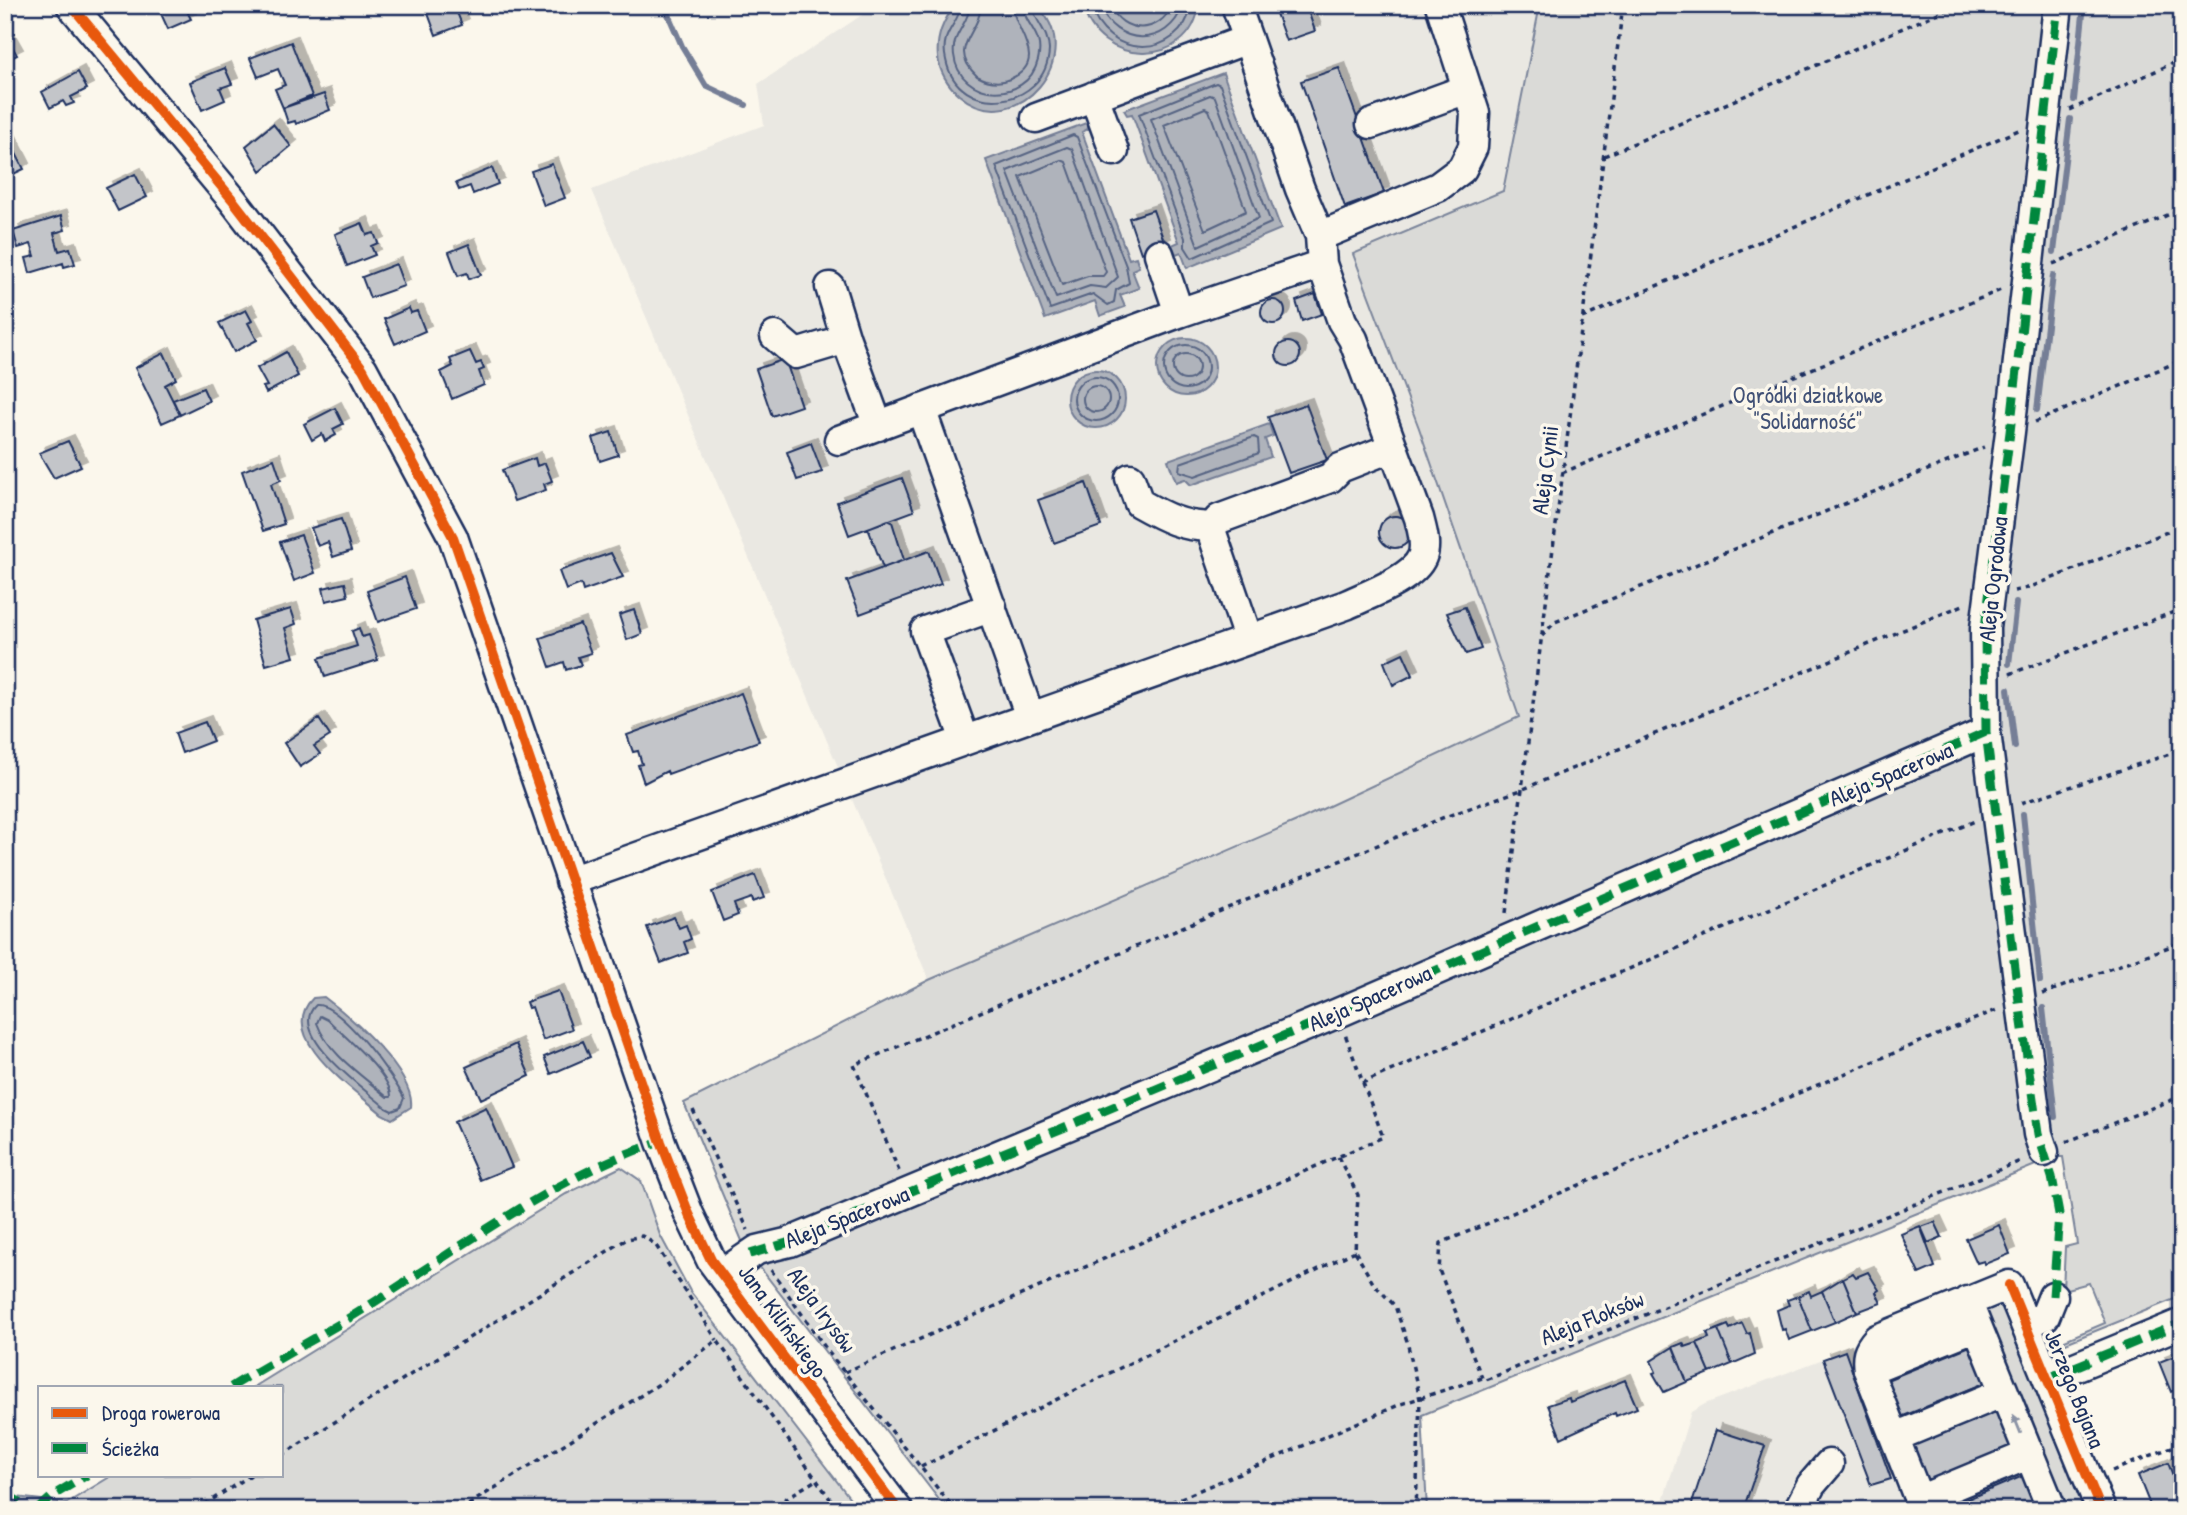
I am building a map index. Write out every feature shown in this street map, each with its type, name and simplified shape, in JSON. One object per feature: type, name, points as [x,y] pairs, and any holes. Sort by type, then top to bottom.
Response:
[{"type":"street","name":"Jana Kilińskiego","points":[[71,5],[232,199],[363,369],[453,537],[570,881],[661,1142],[689,1214],[722,1275],[898,1510]]},
{"type":"street","points":[[570,881],[1346,605],[1399,580],[1422,558],[1424,540],[1419,518],[1353,339],[1342,321],[1321,250],[1236,5]]},
{"type":"street","points":[[839,440],[921,409],[1119,326],[1179,313],[1321,250],[1438,187],[1462,169],[1473,147],[1475,113],[1440,5]]},
{"type":"street","name":"Aleja Ogrodowa","points":[[2044,1152],[2038,1134],[1986,732],[1984,628],[2011,432],[2026,276],[2058,5]]},
{"type":"street","points":[[1036,118],[1248,39]]},
{"type":"street","points":[[1371,124],[1467,89]]},
{"type":"street","points":[[1094,96],[1114,151]]},
{"type":"street","points":[[1159,254],[1179,313]]},
{"type":"street","points":[[830,287],[878,426]]},
{"type":"street","points":[[775,336],[796,354],[846,339]]},
{"type":"street","points":[[921,409],[1030,717]]},
{"type":"street","points":[[1248,638],[1212,533],[1213,526],[1219,519],[1330,478],[1340,468],[1391,448]]},
{"type":"street","points":[[1130,478],[1139,503],[1165,517],[1198,527],[1213,526]]},
{"type":"street","points":[[965,740],[925,631],[992,607]]},
{"type":"street","name":"Aleja Spacerowa","points":[[754,1252],[790,1242],[1338,1013],[1503,939],[1986,732]]},
{"type":"street","points":[[722,1275],[754,1252]]},
{"type":"street","name":"Jerzego Bajana","points":[[1972,1313],[2009,1284],[2101,1510]]},
{"type":"street","points":[[2026,1324],[2045,1316],[2053,1296]]},
{"type":"street","points":[[2030,1454],[1921,1505],[1868,1370],[1972,1313],[2030,1454],[2052,1510]]},
{"type":"street","name":"Jerzego Bajana","points":[[2048,1378],[2182,1323]]},
{"type":"street","points":[[1895,1437],[2004,1392]]},
{"type":"street","points":[[1798,1510],[1811,1485],[1829,1464]]},
{"type":"path","points":[[1604,156],[1958,5]]},
{"type":"path","points":[[1582,318],[2182,59]]},
{"type":"path","points":[[1562,473],[2013,284],[2182,209]]},
{"type":"path","points":[[1541,637],[1555,622],[1994,443],[2011,432],[2182,360]]},
{"type":"path","points":[[908,1192],[854,1065],[1430,823],[1521,790],[1838,655],[1989,596],[2028,588],[2182,526]]},
{"type":"path","points":[[1985,684],[2182,609]]},
{"type":"path","points":[[1362,1083],[1998,811],[2182,750]]},
{"type":"path","points":[[1482,1378],[1439,1270],[1441,1243],[2020,1001],[2182,943]]},
{"type":"path","points":[[845,1372],[1383,1137],[1338,1013]]},
{"type":"path","points":[[1338,1157],[1358,1195],[1355,1251],[1373,1283],[1395,1306],[1407,1341],[1420,1399],[1416,1510]]},
{"type":"path","points":[[284,1454],[627,1239],[642,1236],[655,1244],[717,1340],[838,1510]]},
{"type":"path","points":[[920,1467],[1355,1251]]},
{"type":"path","points":[[460,1510],[659,1384],[717,1340]]},
{"type":"path","points":[[2108,1460],[2112,1471],[2182,1443]]},
{"type":"path","points":[[196,1510],[249,1476]]},
{"type":"path","points":[[767,1510],[816,1480]]},
{"type":"shaded area","points":[[877,5],[1540,5],[1503,191],[1354,255],[1419,428],[1519,717],[1299,820],[929,980],[592,190],[764,125],[758,84]]},
{"type":"shaded area","points":[[1995,1302],[2007,1308],[2088,1510],[1660,1510],[1691,1412],[1705,1404],[1844,1351],[1844,1347],[1852,1344],[1880,1348]]},
{"type":"green space","name":"Ogródki działkowe \"Solidarność\"","points":[[1540,5],[2182,5],[2182,1296],[2046,1351],[2048,1333],[2053,1345],[2105,1323],[2089,1283],[2063,1290],[2065,1247],[2077,1244],[2063,1157],[2055,1157],[1422,1415],[1427,1510],[947,1510],[745,1248],[684,1103],[929,980],[1299,820],[1519,717],[1419,428],[1353,254],[1503,191]]},
{"type":"green space","points":[[621,1167],[641,1181],[660,1235],[690,1291],[859,1510],[5,1510],[5,1489],[16,1497],[67,1503],[111,1476],[284,1476],[284,1386],[256,1386],[566,1194]]},
{"type":"green space","points":[[1995,1303],[2007,1309],[2089,1510],[2064,1510],[1985,1312]]},
{"type":"water","points":[[957,5],[1036,5],[1051,25],[1055,47],[1050,68],[1039,87],[1023,101],[1003,108],[981,107],[959,95],[948,83],[939,64],[938,44],[944,23]]},
{"type":"water","points":[[1083,5],[1199,5],[1192,26],[1179,42],[1162,50],[1142,53],[1123,50],[1105,40],[1091,26]]},
{"type":"water","points":[[1223,73],[1281,229],[1187,268],[1181,252],[1176,254],[1172,245],[1179,242],[1132,114],[1127,115],[1124,110]]},
{"type":"water","points":[[1086,123],[1088,129],[1082,132],[1129,259],[1136,257],[1139,267],[1132,270],[1139,288],[1120,295],[1125,307],[1100,316],[1095,301],[1045,319],[986,160]]},
{"type":"water","points":[[1186,338],[1197,340],[1210,351],[1215,367],[1213,378],[1202,391],[1186,396],[1175,394],[1162,383],[1157,367],[1159,356],[1170,343]]},
{"type":"water","points":[[1096,370],[1107,372],[1120,383],[1125,399],[1123,410],[1112,423],[1096,428],[1085,426],[1072,415],[1067,399],[1069,388],[1080,375]]},
{"type":"water","points":[[1269,424],[1273,436],[1265,439],[1271,457],[1191,485],[1185,479],[1176,482],[1168,460]]},
{"type":"water","points":[[324,997],[364,1031],[392,1062],[403,1078],[411,1107],[392,1119],[382,1114],[323,1062],[311,1046],[304,1029],[304,1013],[313,998]]},
{"type":"building","points":[[157,5],[189,5],[186,9],[191,19],[168,29]]},
{"type":"building","points":[[433,5],[454,5],[462,25],[436,35],[426,8]]},
{"type":"building","points":[[1273,5],[1306,5],[1315,31],[1286,41]]},
{"type":"building","points":[[5,34],[17,55],[5,61]]},
{"type":"building","points":[[291,42],[312,96],[283,108],[275,89],[285,85],[278,69],[258,77],[250,58]]},
{"type":"building","points":[[225,68],[232,84],[220,88],[225,100],[202,110],[190,82]]},
{"type":"building","points":[[1339,68],[1384,193],[1345,207],[1301,81]]},
{"type":"building","points":[[78,72],[87,89],[71,97],[74,103],[66,106],[63,101],[50,108],[42,92]]},
{"type":"building","points":[[324,94],[330,110],[296,124],[295,121],[288,123],[283,108]]},
{"type":"building","points":[[273,124],[291,146],[261,171],[246,146]]},
{"type":"building","points":[[5,132],[24,169],[5,178]]},
{"type":"building","points":[[552,164],[565,198],[544,206],[531,171]]},
{"type":"building","points":[[492,168],[498,184],[473,194],[470,186],[459,190],[456,183]]},
{"type":"building","points":[[135,174],[147,197],[118,211],[106,188]]},
{"type":"building","points":[[1153,210],[1165,244],[1141,253],[1129,218]]},
{"type":"building","points":[[61,216],[65,230],[54,233],[59,251],[70,248],[75,264],[64,267],[63,263],[30,273],[26,258],[35,256],[31,244],[18,248],[13,231]]},
{"type":"building","points":[[362,223],[367,235],[374,233],[378,243],[371,246],[375,255],[347,266],[335,234]]},
{"type":"building","points":[[469,244],[481,275],[469,279],[467,273],[458,276],[449,252]]},
{"type":"building","points":[[396,264],[404,286],[370,298],[362,277]]},
{"type":"building","points":[[1315,294],[1322,314],[1302,321],[1296,301]]},
{"type":"building","points":[[1273,300],[1282,303],[1285,312],[1282,321],[1273,324],[1264,321],[1261,312],[1264,303]]},
{"type":"building","points":[[409,308],[411,313],[417,311],[425,331],[395,344],[384,319]]},
{"type":"building","points":[[246,310],[252,321],[248,323],[257,340],[234,352],[219,323]]},
{"type":"building","points":[[1288,342],[1297,345],[1300,354],[1297,363],[1288,366],[1279,363],[1276,354],[1279,345]]},
{"type":"building","points":[[470,351],[476,364],[481,362],[484,369],[479,371],[484,385],[452,399],[441,372],[453,366],[450,359]]},
{"type":"building","points":[[286,352],[298,376],[266,393],[263,387],[267,386],[257,368]]},
{"type":"building","points":[[164,353],[176,379],[165,385],[180,415],[162,423],[135,368]]},
{"type":"building","points":[[785,359],[801,406],[772,416],[756,369]]},
{"type":"building","points":[[203,388],[209,401],[180,415],[173,400]]},
{"type":"building","points":[[1306,404],[1327,460],[1289,473],[1268,417]]},
{"type":"building","points":[[335,408],[343,424],[333,429],[336,435],[325,441],[322,434],[312,440],[304,424]]},
{"type":"building","points":[[611,432],[618,455],[600,461],[593,438]]},
{"type":"building","points":[[68,441],[81,466],[54,478],[39,453]]},
{"type":"building","points":[[811,443],[822,472],[797,480],[787,452]]},
{"type":"building","points":[[535,458],[537,466],[545,463],[552,481],[544,484],[546,490],[514,501],[502,470]]},
{"type":"building","points":[[274,459],[281,480],[271,484],[284,524],[263,531],[242,471]]},
{"type":"building","points":[[902,478],[914,511],[849,535],[837,502]]},
{"type":"building","points":[[1086,483],[1101,526],[1054,543],[1038,500]]},
{"type":"building","points":[[1395,516],[1406,521],[1411,532],[1406,543],[1395,548],[1384,543],[1379,532],[1384,521]]},
{"type":"building","points":[[341,519],[351,551],[333,557],[328,542],[318,546],[311,528]]},
{"type":"building","points":[[888,520],[892,522],[904,560],[883,568],[868,528]]},
{"type":"building","points":[[301,535],[315,573],[294,581],[280,542]]},
{"type":"building","points":[[929,551],[941,584],[860,614],[847,581]]},
{"type":"building","points":[[611,553],[623,577],[583,591],[581,584],[566,590],[559,571]]},
{"type":"building","points":[[405,577],[416,609],[378,622],[367,591]]},
{"type":"building","points":[[345,583],[348,596],[326,601],[323,588]]},
{"type":"building","points":[[1465,607],[1481,649],[1466,654],[1447,613]]},
{"type":"building","points":[[291,609],[296,624],[285,628],[294,657],[266,665],[253,620]]},
{"type":"building","points":[[634,610],[642,634],[627,640],[619,615]]},
{"type":"building","points":[[580,624],[591,653],[578,657],[581,665],[566,670],[564,662],[550,667],[540,638]]},
{"type":"building","points":[[359,628],[362,637],[369,635],[378,660],[325,677],[319,658],[357,646],[352,631]]},
{"type":"building","points":[[1403,653],[1413,675],[1393,685],[1384,662]]},
{"type":"building","points":[[741,693],[759,741],[668,774],[667,771],[644,783],[638,765],[642,764],[638,751],[633,752],[627,735]]},
{"type":"building","points":[[319,719],[330,736],[314,746],[320,754],[300,767],[284,743]]},
{"type":"building","points":[[205,722],[213,741],[182,753],[175,733]]},
{"type":"building","points":[[755,875],[764,898],[752,902],[751,898],[734,904],[738,915],[723,921],[712,892]]},
{"type":"building","points":[[674,917],[679,928],[686,925],[691,939],[684,942],[688,953],[661,963],[647,927]]},
{"type":"building","points":[[558,991],[572,1029],[543,1040],[532,1007],[528,1008],[526,1002]]},
{"type":"building","points":[[583,1041],[590,1057],[551,1074],[544,1057]]},
{"type":"building","points":[[516,1044],[530,1076],[481,1099],[466,1067]]},
{"type":"building","points":[[486,1107],[512,1167],[480,1180],[454,1122]]},
{"type":"building","points":[[1935,1222],[1942,1237],[1928,1243],[1921,1227]]},
{"type":"building","points":[[1999,1225],[2010,1254],[1985,1264],[1984,1261],[1977,1263],[1966,1239]]},
{"type":"building","points":[[1920,1226],[1935,1267],[1919,1274],[1901,1234]]},
{"type":"building","points":[[1868,1272],[1879,1290],[1876,1292],[1881,1303],[1857,1312],[1843,1278],[1853,1273],[1856,1277]]},
{"type":"building","points":[[1843,1278],[1857,1312],[1835,1322],[1822,1291]]},
{"type":"building","points":[[1809,1291],[1811,1296],[1822,1291],[1835,1322],[1812,1331],[1798,1296]]},
{"type":"building","points":[[1798,1296],[1812,1331],[1789,1340],[1785,1329],[1782,1330],[1777,1310],[1789,1305],[1787,1300]]},
{"type":"building","points":[[1742,1323],[1747,1334],[1750,1333],[1755,1354],[1732,1364],[1718,1329],[1728,1325],[1730,1329]]},
{"type":"building","points":[[1718,1329],[1732,1364],[1710,1373],[1697,1343],[1709,1338],[1707,1333]]},
{"type":"building","points":[[1683,1343],[1685,1347],[1697,1343],[1710,1373],[1687,1382],[1673,1347]]},
{"type":"building","points":[[1970,1346],[1985,1383],[1896,1419],[1882,1382]]},
{"type":"building","points":[[1673,1347],[1687,1382],[1664,1392],[1653,1373],[1656,1372],[1651,1361]]},
{"type":"building","points":[[1845,1351],[1891,1479],[1871,1485],[1823,1359]]},
{"type":"building","points":[[2182,1353],[2182,1387],[2171,1392],[2159,1362]]},
{"type":"building","points":[[1625,1380],[1637,1408],[1616,1416],[1615,1413],[1561,1438],[1548,1405],[1569,1398],[1570,1402]]},
{"type":"building","points":[[1997,1411],[2012,1448],[1922,1484],[1907,1448]]},
{"type":"building","points":[[1716,1430],[1765,1446],[1743,1510],[1690,1510]]},
{"type":"building","points":[[2168,1463],[2182,1498],[2182,1510],[2152,1510],[2138,1475]]},
{"type":"building","points":[[2023,1476],[2036,1510],[1941,1510]]},
{"type":"waterway","points":[[664,5],[682,46],[706,86],[746,105]]},
{"type":"waterway","points":[[2074,100],[2084,5]]},
{"type":"waterway","points":[[2054,252],[2070,119]]},
{"type":"waterway","points":[[2037,410],[2053,275]]},
{"type":"waterway","points":[[2009,664],[2016,603]]},
{"type":"waterway","points":[[2008,689],[2015,747]]},
{"type":"waterway","points":[[2023,814],[2040,981]]},
{"type":"waterway","points":[[2043,1008],[2055,1117]]},
{"type":"marked path","points":[[2053,1296],[2059,1214],[2052,1177],[2038,1134],[2019,1001],[1986,732],[1985,628],[2058,5]]},
{"type":"marked path","points":[[750,1254],[790,1242],[1338,1013],[1986,732]]},
{"type":"marked path","points":[[233,1386],[356,1314],[551,1191],[588,1171],[661,1142]]},
{"type":"marked path","points":[[2048,1378],[2182,1323]]},
{"type":"marked path","points":[[37,1510],[55,1494],[85,1476]]},
{"type":"marked path","points":[[5,1492],[29,1510]]},
{"type":"cycle path","points":[[71,5],[232,199],[363,369],[453,537],[661,1142],[689,1214],[711,1260],[898,1510]]},
{"type":"cycle path","points":[[2009,1285],[2101,1510]]}]
